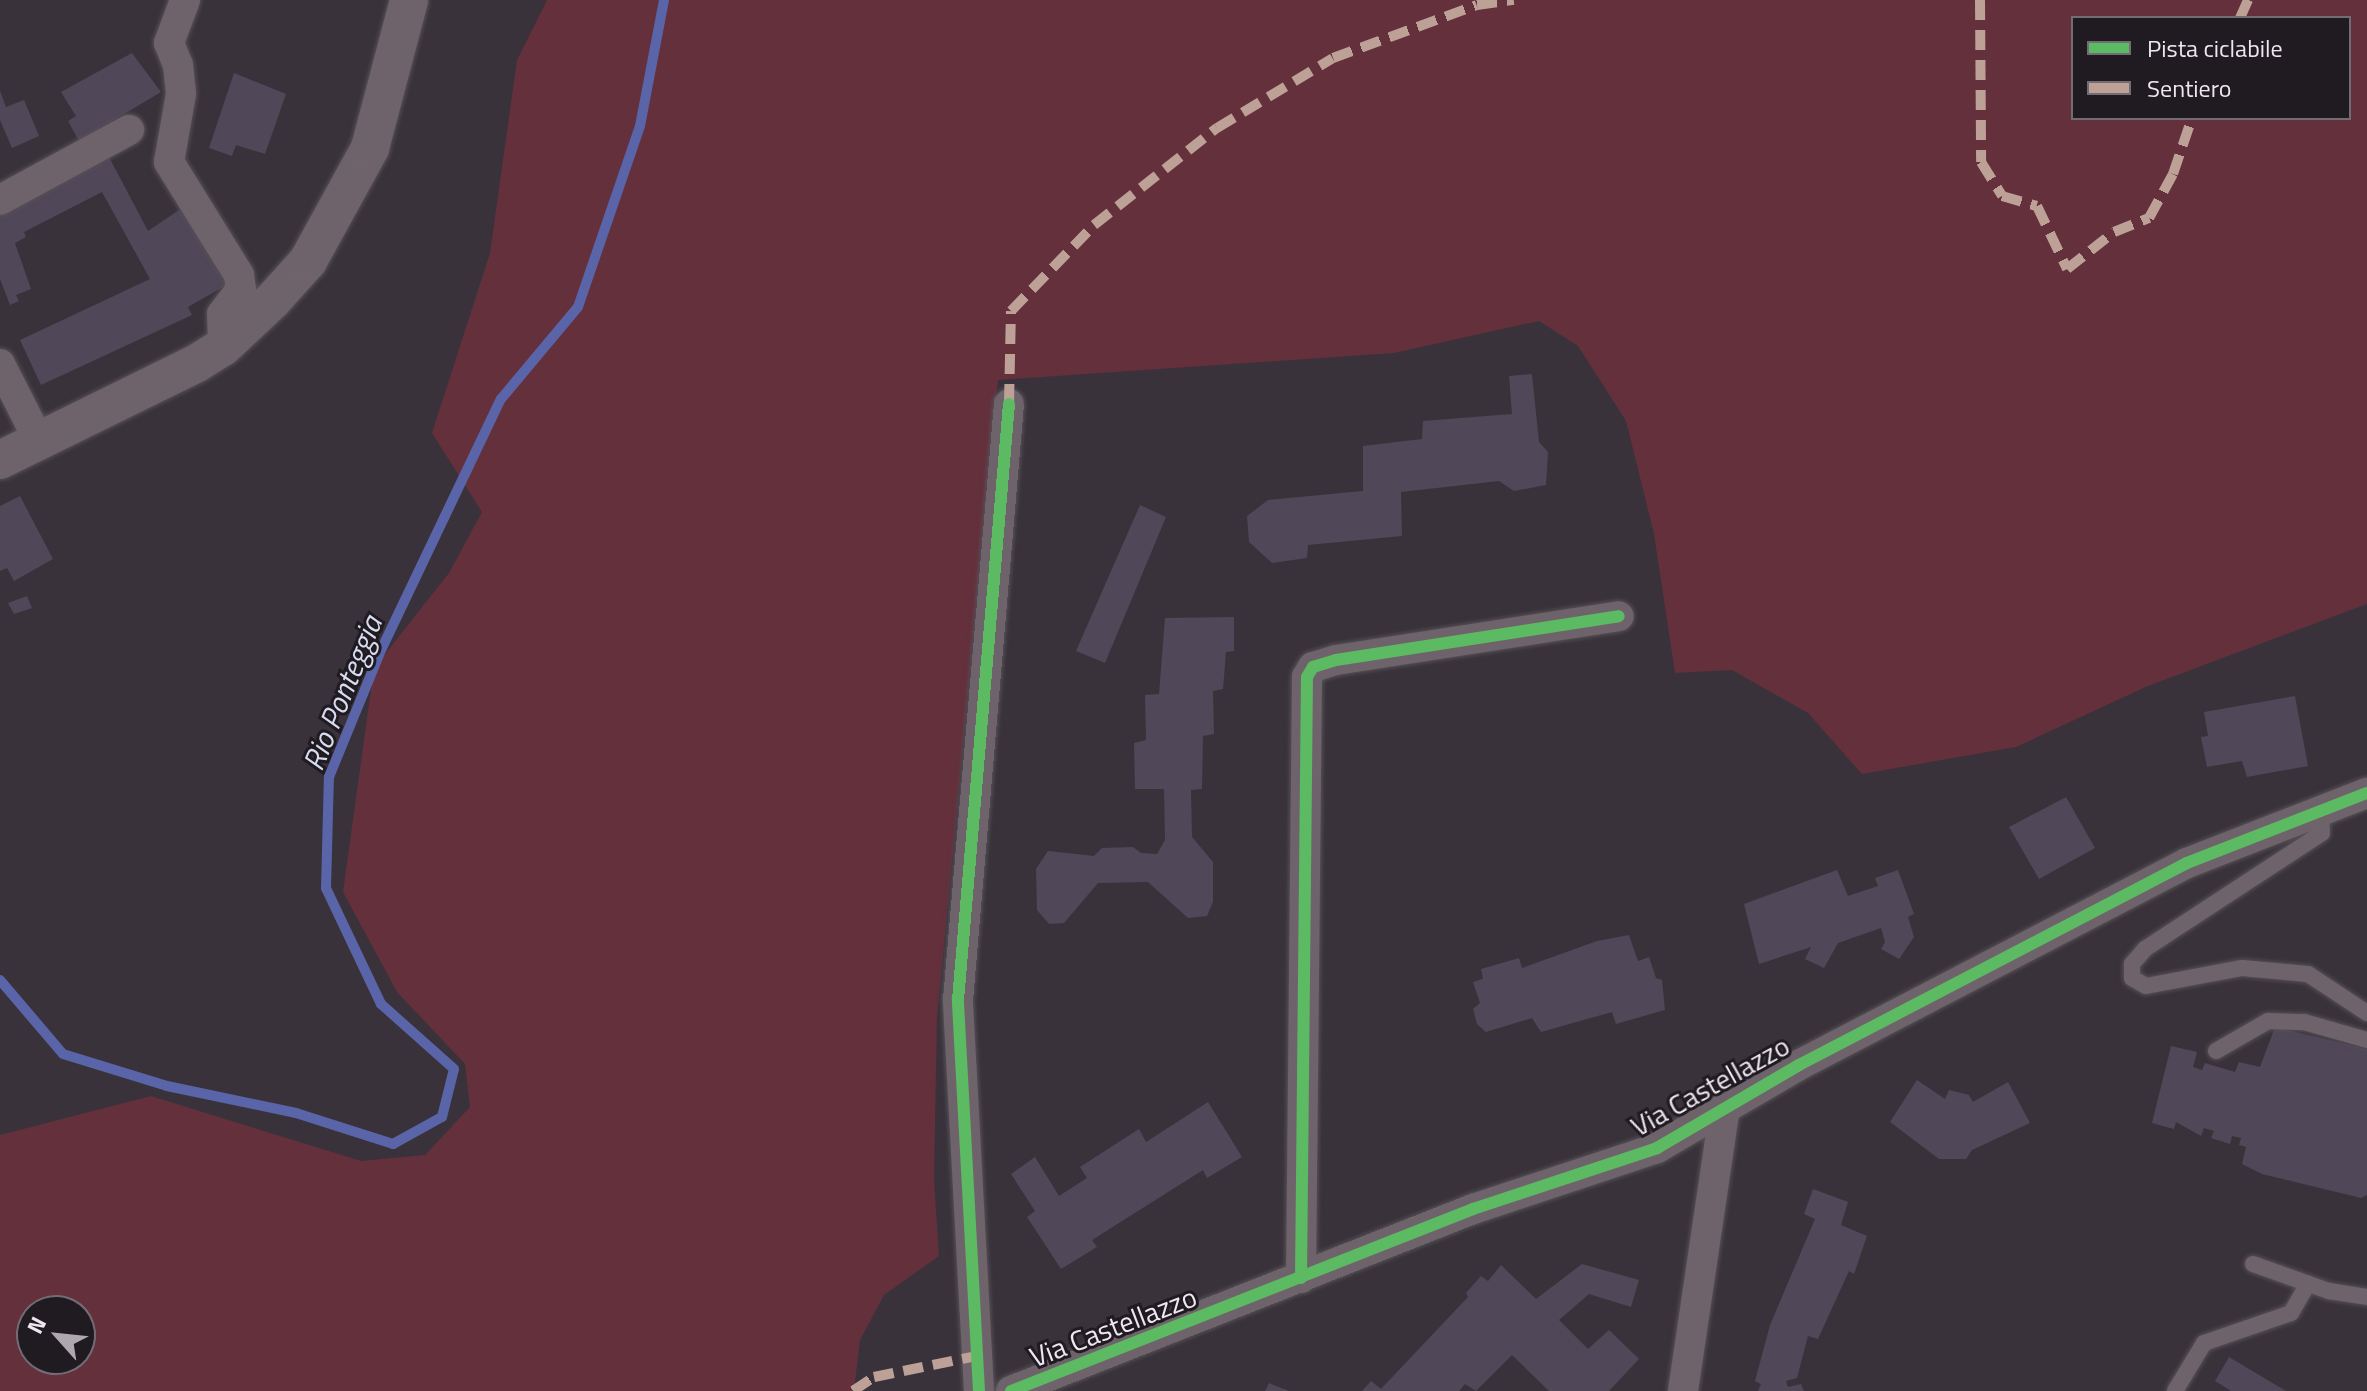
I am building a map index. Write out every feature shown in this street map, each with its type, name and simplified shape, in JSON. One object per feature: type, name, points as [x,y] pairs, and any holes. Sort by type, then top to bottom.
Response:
[{"type":"street","points":[[185,0],[169,43],[178,65],[181,94],[169,162],[239,275],[241,289],[222,314],[210,355]]},
{"type":"street","points":[[0,460],[40,443],[210,355],[308,261],[334,220],[370,148],[409,0]]},
{"type":"street","points":[[0,200],[129,130]]},
{"type":"street","points":[[0,364],[40,443]]},
{"type":"street","points":[[979,1391],[958,1000],[1009,404]]},
{"type":"street","points":[[1301,1278],[1307,677],[1313,667],[1336,660],[1619,616]]},
{"type":"street","name":"Via Castellazzo","points":[[1011,1391],[1060,1384],[1301,1278],[1473,1209],[1657,1148],[1725,1107],[2187,863],[2321,808],[2367,793]]},
{"type":"street","points":[[1683,1391],[1725,1107]]},
{"type":"lane","points":[[2321,808],[2322,833],[2145,949],[2132,964],[2132,978],[2146,986],[2242,968],[2308,974],[2367,1013]]},
{"type":"lane","points":[[2216,1051],[2268,1021],[2304,1022],[2367,1040]]},
{"type":"lane","points":[[2253,1264],[2308,1283],[2367,1297]]},
{"type":"lane","points":[[2175,1391],[2204,1343],[2291,1313],[2308,1283]]},
{"type":"shaded area","points":[[547,0],[2367,0],[2367,604],[2148,686],[2016,747],[1862,774],[1808,713],[1732,670],[1675,673],[1654,534],[1626,421],[1578,346],[1539,321],[1394,353],[998,380],[937,1018],[934,1179],[939,1256],[884,1295],[860,1340],[854,1391],[0,1391],[0,1135],[151,1096],[361,1161],[425,1155],[470,1107],[465,1064],[397,992],[343,892],[374,668],[449,573],[482,512],[432,433],[490,253],[517,60]]},
{"type":"building","points":[[132,53],[161,92],[79,141],[68,121],[76,116],[61,92]]},
{"type":"building","points":[[234,73],[286,94],[265,154],[236,145],[232,156],[209,148]]},
{"type":"building","points":[[0,91],[6,107],[24,100],[39,136],[12,148],[0,120]]},
{"type":"building","points":[[109,157],[148,231],[182,208],[230,283],[188,307],[192,315],[41,385],[20,340],[150,279],[102,192],[24,232],[26,237],[15,243],[31,289],[16,295],[19,301],[10,305],[0,279],[0,212]]},
{"type":"building","points":[[1532,374],[1539,442],[1548,452],[1546,485],[1514,491],[1499,481],[1401,492],[1402,536],[1308,545],[1307,558],[1272,563],[1249,542],[1247,516],[1268,500],[1363,491],[1363,446],[1422,439],[1423,421],[1512,414],[1509,376]]},
{"type":"building","points":[[20,496],[53,559],[14,581],[7,568],[0,571],[0,506]]},
{"type":"building","points":[[1140,505],[1166,517],[1105,663],[1076,651]]},
{"type":"building","points":[[27,596],[32,608],[14,614],[8,603]]},
{"type":"building","points":[[1234,617],[1234,651],[1226,652],[1223,689],[1213,691],[1214,734],[1203,736],[1202,789],[1191,790],[1192,837],[1213,862],[1213,902],[1207,916],[1188,918],[1148,882],[1098,883],[1064,923],[1049,924],[1037,910],[1036,869],[1048,851],[1094,856],[1102,848],[1133,847],[1141,853],[1157,854],[1165,840],[1164,789],[1135,789],[1134,743],[1146,740],[1145,695],[1159,694],[1165,618]]},
{"type":"building","points":[[2295,696],[2308,766],[2247,777],[2242,761],[2207,767],[2201,737],[2208,736],[2204,712]]},
{"type":"building","points":[[2066,797],[2095,848],[2039,879],[2009,827]]},
{"type":"building","points":[[1837,870],[1848,896],[1878,886],[1875,878],[1898,870],[1914,914],[1908,917],[1914,937],[1899,959],[1881,949],[1885,942],[1881,928],[1838,943],[1824,968],[1805,959],[1811,947],[1759,964],[1744,904]]},
{"type":"building","points":[[1629,935],[1638,961],[1649,957],[1656,978],[1662,980],[1665,1010],[1616,1024],[1612,1012],[1541,1032],[1532,1018],[1486,1032],[1477,1024],[1473,1009],[1480,1003],[1473,982],[1483,979],[1481,969],[1519,958],[1522,968],[1597,941]]},
{"type":"building","points":[[2275,1027],[2367,1049],[2367,1195],[2361,1198],[2262,1174],[2242,1164],[2246,1147],[2239,1145],[2241,1138],[2232,1136],[2230,1144],[2211,1138],[2214,1131],[2204,1128],[2201,1136],[2176,1122],[2174,1129],[2152,1123],[2171,1046],[2197,1052],[2193,1067],[2202,1070],[2205,1063],[2235,1072],[2239,1062],[2260,1067]]},
{"type":"building","points":[[1917,1080],[1945,1099],[1949,1090],[1969,1095],[1973,1102],[2008,1082],[2030,1123],[1972,1150],[1966,1159],[1939,1159],[1890,1122]]},
{"type":"building","points":[[1208,1102],[1242,1157],[1207,1178],[1203,1170],[1092,1240],[1097,1247],[1061,1269],[1027,1217],[1035,1211],[1011,1174],[1035,1157],[1059,1196],[1087,1178],[1080,1167],[1139,1129],[1146,1142]]},
{"type":"building","points":[[1813,1189],[1848,1202],[1841,1225],[1867,1236],[1854,1274],[1849,1271],[1818,1339],[1808,1336],[1797,1378],[1786,1381],[1788,1387],[1801,1384],[1804,1391],[1758,1391],[1761,1384],[1755,1381],[1770,1325],[1815,1219],[1804,1214]]},
{"type":"building","points":[[1582,1264],[1639,1280],[1631,1307],[1589,1294],[1559,1320],[1588,1349],[1609,1330],[1639,1359],[1609,1391],[1549,1391],[1512,1355],[1476,1391],[1465,1384],[1459,1391],[1362,1391],[1371,1381],[1381,1389],[1468,1297],[1466,1293],[1481,1276],[1488,1281],[1501,1265],[1536,1299]]},
{"type":"building","points":[[2229,1357],[2286,1391],[2231,1391],[2215,1381]]},
{"type":"building","points":[[1269,1383],[1289,1391],[1265,1391]]},
{"type":"waterway","name":"Rio Ponteggia","points":[[0,980],[63,1054],[167,1086],[296,1113],[393,1144],[442,1117],[454,1069],[381,1004],[326,888],[329,777],[382,648],[501,399],[578,307],[640,126],[664,0]]},
{"type":"marked path","points":[[1009,404],[1011,311],[1094,225],[1217,128],[1333,58],[1477,5],[1514,0]]},
{"type":"marked path","points":[[1980,0],[1981,162],[2002,196],[2037,206],[2067,269],[2114,232],[2149,218],[2173,174],[2191,120]]},
{"type":"marked path","points":[[2241,16],[2248,0]]},
{"type":"marked path","points":[[853,1391],[874,1377],[976,1356]]},
{"type":"cycle path","points":[[979,1391],[958,1000],[1009,404]]},
{"type":"cycle path","points":[[1301,1278],[1307,677],[1313,667],[1336,660],[1619,616]]},
{"type":"cycle path","points":[[1011,1391],[1473,1209],[1657,1148],[1799,1065],[2187,863],[2367,793]]}]
